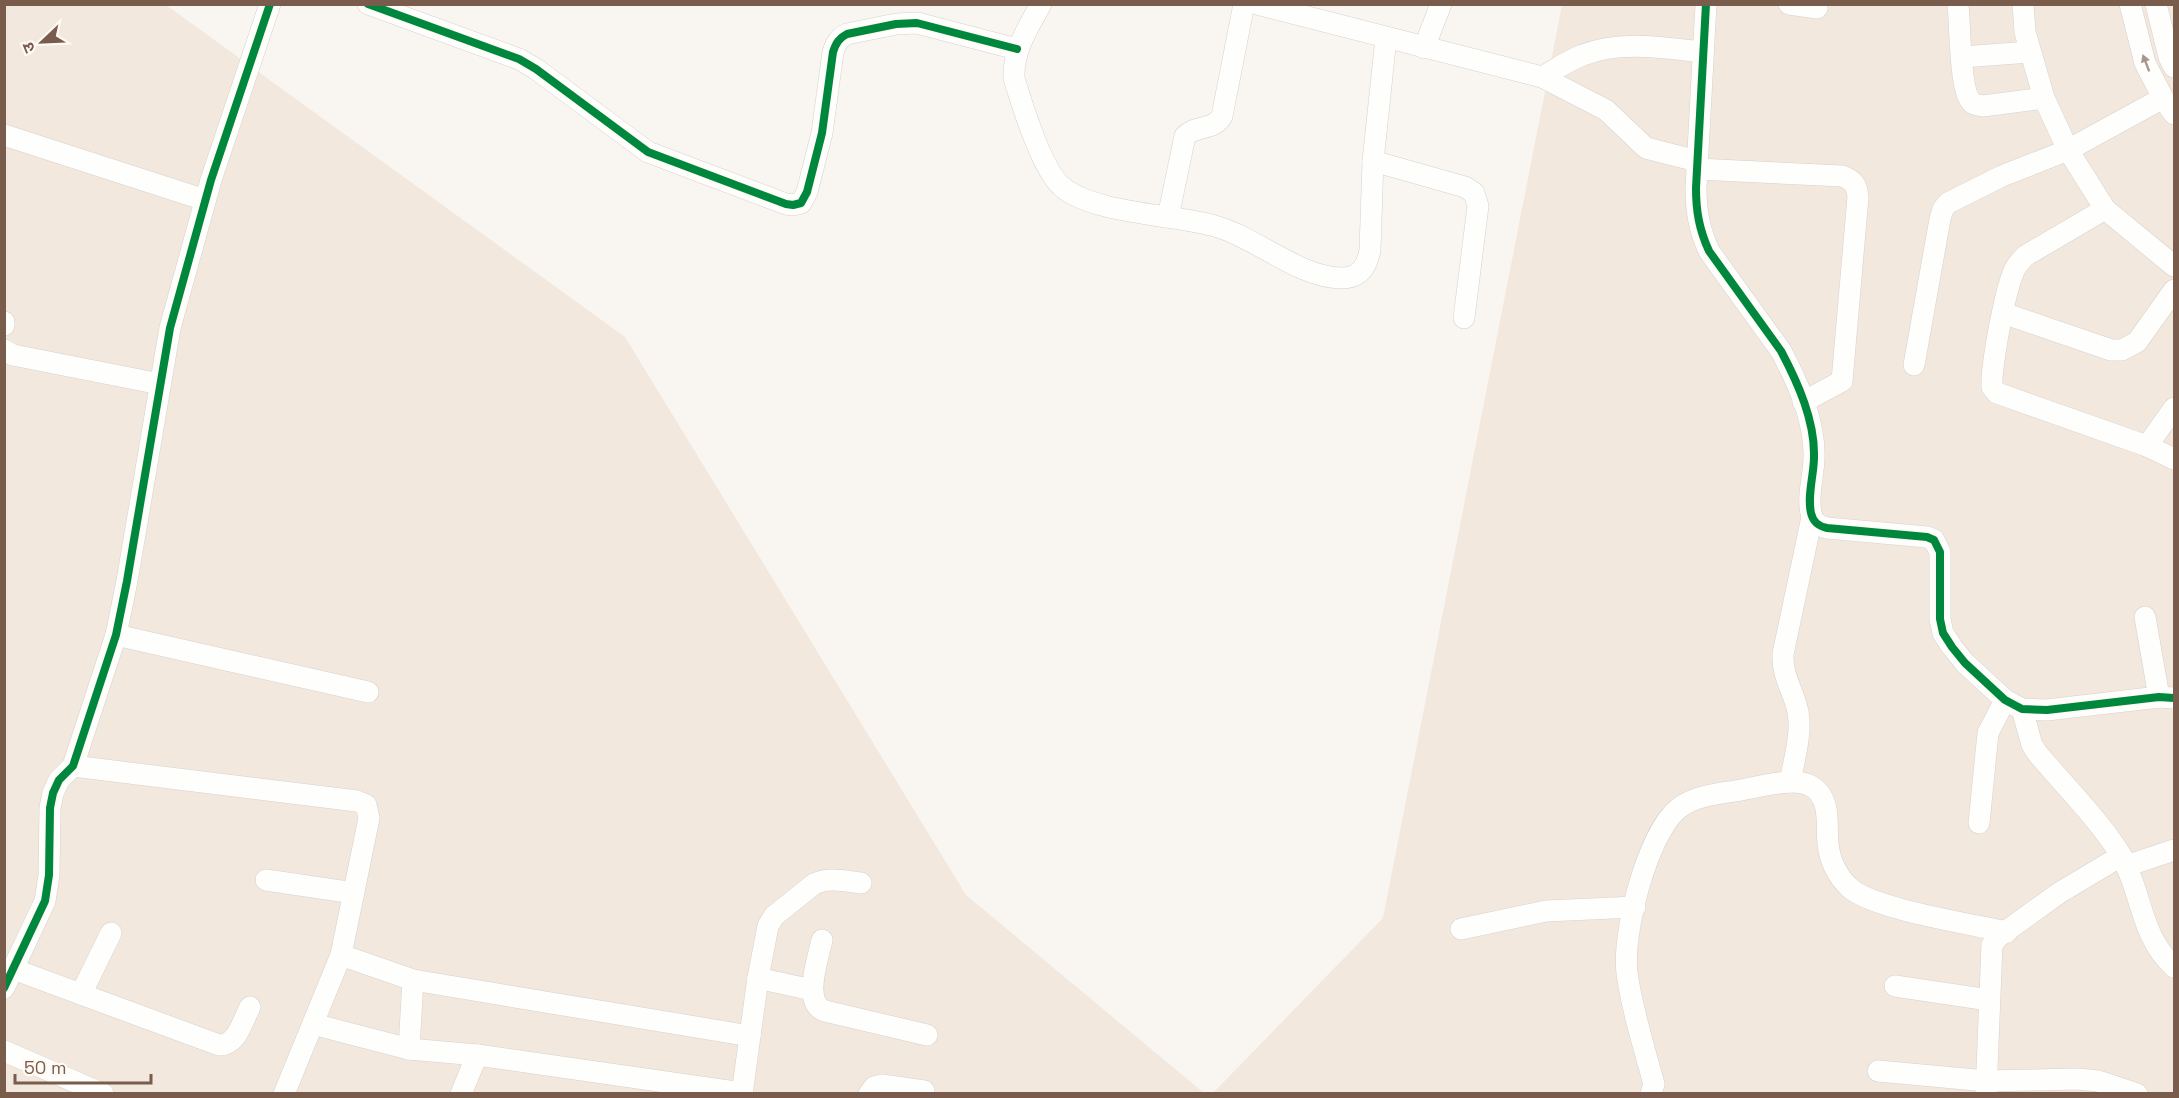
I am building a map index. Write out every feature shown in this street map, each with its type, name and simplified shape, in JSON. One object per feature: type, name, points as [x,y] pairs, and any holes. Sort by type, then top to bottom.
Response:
[{"type":"street","points":[[4,988],[45,901],[49,875],[50,808],[53,793],[59,780],[73,766],[116,635],[170,328],[205,200],[270,4]]},
{"type":"street","points":[[368,4],[519,59],[536,69],[648,152],[793,205],[801,203],[807,192],[822,133],[833,52],[835,45],[842,37],[896,24],[917,23],[1017,49]]},
{"type":"street","points":[[1041,4],[1017,49],[1014,78],[1047,167],[1055,179],[1077,197],[1132,211],[1202,223],[1231,231],[1306,270],[1335,278],[1354,276],[1366,266],[1370,250],[1373,161],[1386,38]]},
{"type":"street","points":[[1168,217],[1185,136],[1193,130],[1215,124],[1222,116],[1244,4]]},
{"type":"street","points":[[1257,4],[1542,77],[1606,110],[1646,148],[1697,165],[1849,178],[1856,185],[1858,197],[1842,381],[1803,402]]},
{"type":"street","points":[[1424,48],[1441,4]]},
{"type":"street","points":[[1706,4],[1697,165],[1696,213],[1700,232],[1709,251],[1781,351],[1803,402],[1813,438],[1814,457],[1810,506],[1812,518],[1783,654],[1784,675],[1796,703],[1799,724],[1790,782]]},
{"type":"street","points":[[1789,4],[1817,8]]},
{"type":"street","points":[[1958,4],[1968,99],[1974,104],[1983,106],[2044,98]]},
{"type":"street","points":[[2023,4],[2025,32],[2044,98],[2068,150],[2105,209],[2175,266]]},
{"type":"street","points":[[1914,365],[1943,210],[1957,198],[2002,176],[2169,106],[2145,63],[2130,4]]},
{"type":"street","points":[[2156,4],[2169,57],[2175,67]]},
{"type":"street","points":[[1542,77],[1584,54],[1617,46],[1635,45],[1703,51]]},
{"type":"street","points":[[1962,57],[2030,52]]},
{"type":"street","points":[[4,135],[205,200]]},
{"type":"street","points":[[1373,161],[1465,187],[1474,193],[1478,206],[1464,318]]},
{"type":"street","points":[[2105,209],[2025,256],[2013,272],[1992,377],[1994,390],[2147,446],[2175,459]]},
{"type":"street","points":[[2003,313],[2111,350],[2122,350],[2137,342],[2175,290]]},
{"type":"street","points":[[4,350],[13,355],[160,384]]},
{"type":"street","points":[[2147,446],[2175,408]]},
{"type":"street","points":[[1812,518],[1820,526],[1827,528],[1927,537],[1934,540],[1940,552],[1940,619],[1943,633],[1965,663],[2014,704],[2038,754],[2109,838],[2124,861],[2133,882],[2150,936],[2175,967]]},
{"type":"street","points":[[2014,704],[2047,710],[2167,698],[2145,617]]},
{"type":"street","points":[[116,635],[368,692]]},
{"type":"street","points":[[1979,824],[1988,734],[2014,704]]},
{"type":"street","points":[[73,766],[363,803],[367,808],[369,819],[341,955],[284,1094]]},
{"type":"street","points":[[1651,1094],[1653,1084],[1632,1000],[1627,972],[1626,947],[1651,849],[1660,831],[1678,808],[1688,802],[1706,796],[1790,782],[1810,786],[1822,797],[1827,814],[1828,846],[1832,862],[1840,878],[1852,890],[1876,902],[2007,932]]},
{"type":"street","points":[[1986,1087],[1992,945],[2059,893],[2124,861],[2175,850]]},
{"type":"street","points":[[266,880],[354,893]]},
{"type":"street","points":[[313,1024],[409,1048],[477,1055],[742,1093],[758,978],[768,926],[774,916],[821,880],[861,883]]},
{"type":"street","points":[[1461,929],[1546,911],[1635,907]]},
{"type":"street","points":[[81,994],[111,933]]},
{"type":"street","points":[[822,940],[812,990],[814,1004],[820,1010],[927,1035]]},
{"type":"street","points":[[341,955],[413,980],[750,1036]]},
{"type":"street","points":[[14,969],[219,1045],[225,1045],[234,1038],[250,1007]]},
{"type":"street","points":[[758,978],[812,990]]},
{"type":"street","points":[[409,1048],[413,980]]},
{"type":"street","points":[[1895,986],[1989,1000]]},
{"type":"street","points":[[4,1051],[103,1094]]},
{"type":"street","points":[[461,1094],[477,1055]]},
{"type":"street","points":[[1878,1071],[1986,1087],[2078,1079],[2098,1081],[2137,1094]]},
{"type":"street","points":[[869,1094],[874,1087],[882,1085],[924,1091]]},
{"type":"shaded area","points":[[5,4],[166,5],[625,337],[966,895],[1204,1093],[5,1094]]},
{"type":"shaded area","points":[[1562,5],[2174,5],[2174,1093],[1212,1094],[1383,918]]},
{"type":"cycle path","points":[[4,988],[45,901],[49,875],[50,808],[53,793],[59,780],[73,766],[116,635],[170,328],[211,180],[270,4]]},
{"type":"cycle path","points":[[368,4],[519,59],[536,69],[648,152],[793,205],[801,203],[807,192],[822,133],[833,52],[838,41],[844,36],[896,24],[917,23],[1017,49]]},
{"type":"cycle path","points":[[1706,4],[1696,188],[1699,220],[1709,251],[1781,351],[1799,389],[1814,443],[1810,499],[1811,513],[1815,521],[1827,528],[1927,537],[1934,540],[1940,552],[1940,619],[1943,633],[1965,663],[2005,700],[2022,709],[2047,710],[2159,697],[2174,698]]}]
